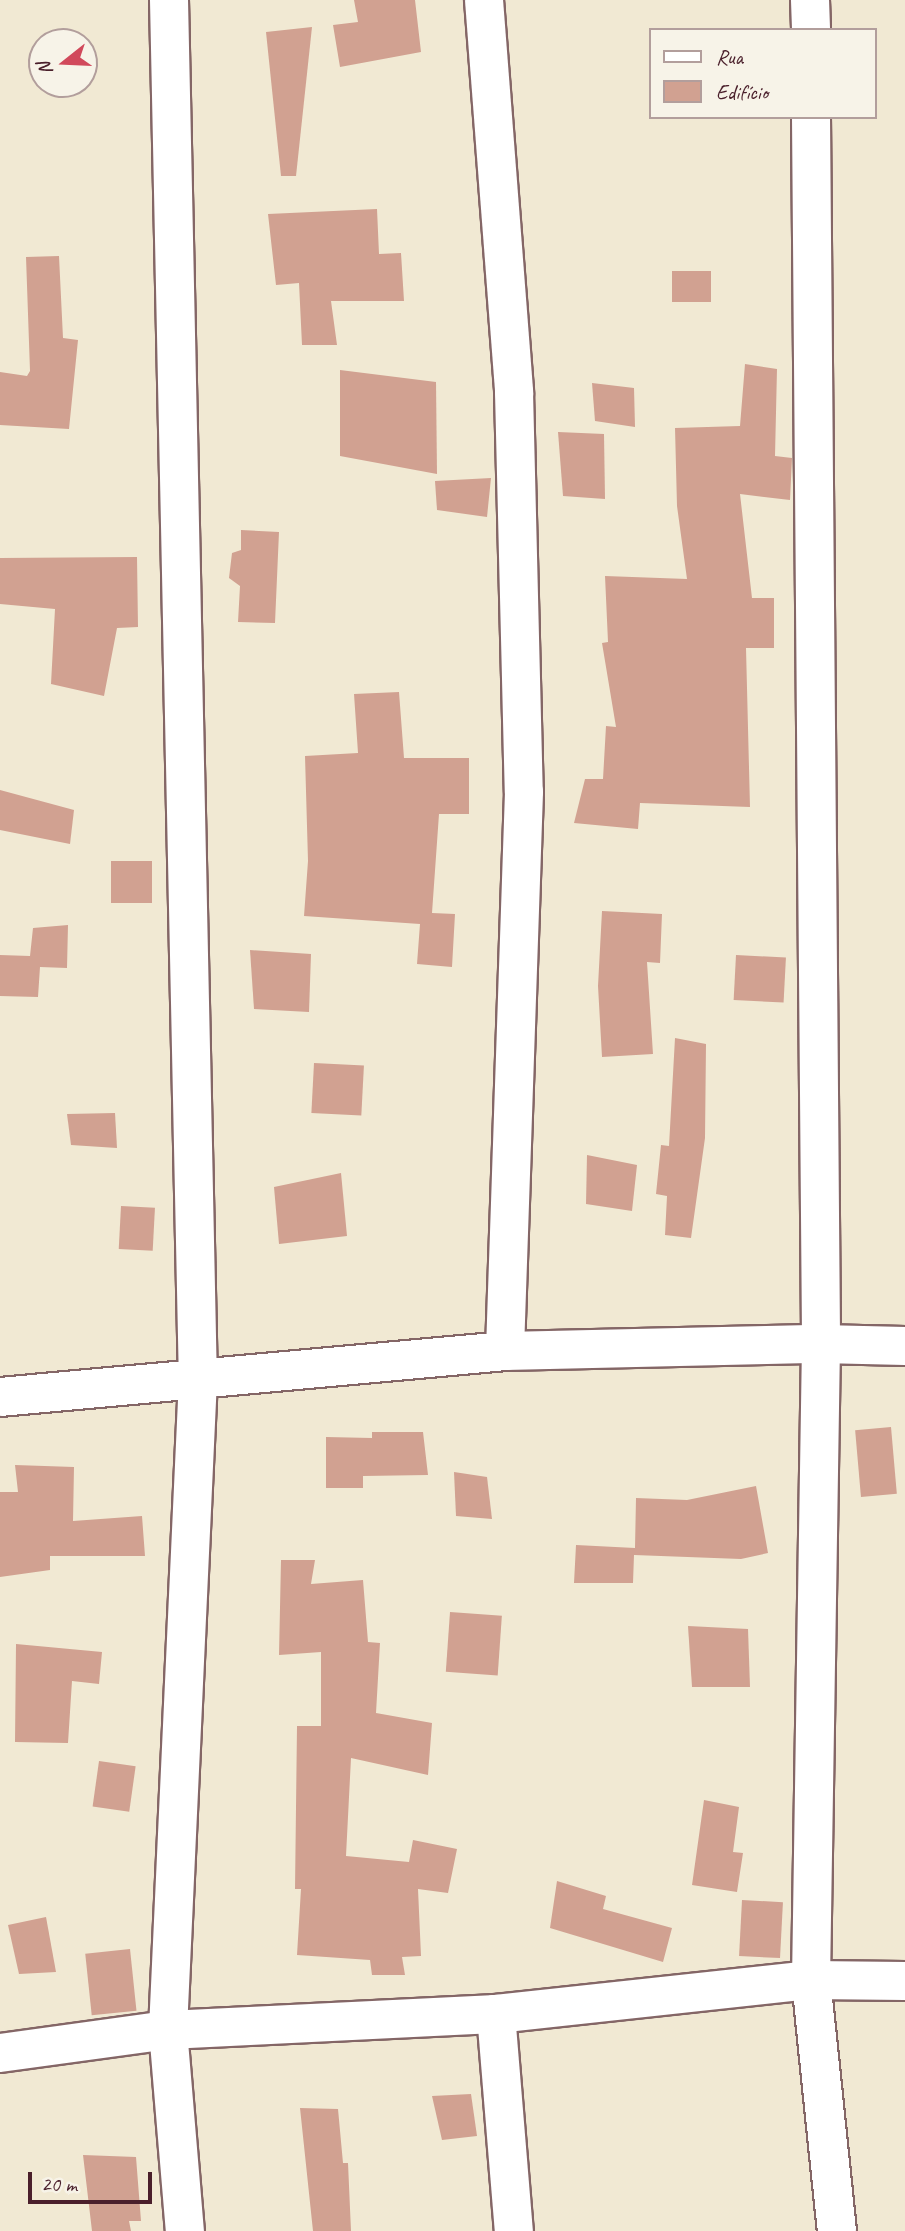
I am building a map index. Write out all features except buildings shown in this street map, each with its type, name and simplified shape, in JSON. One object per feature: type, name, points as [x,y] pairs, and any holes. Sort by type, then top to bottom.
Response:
[{"type":"street","points":[[169,0],[198,1380],[168,2030],[185,2231]]},
{"type":"street","points":[[484,0],[514,392],[524,792],[505,1350]]},
{"type":"street","points":[[810,0],[811,28]]},
{"type":"street","points":[[811,119],[821,1343],[811,1980],[837,2231]]},
{"type":"street","points":[[0,1397],[505,1350],[821,1343],[905,1346]]},
{"type":"street","points":[[0,2053],[168,2030],[496,2014],[811,1980],[905,1981]]},
{"type":"street","points":[[496,2014],[514,2231]]}]
